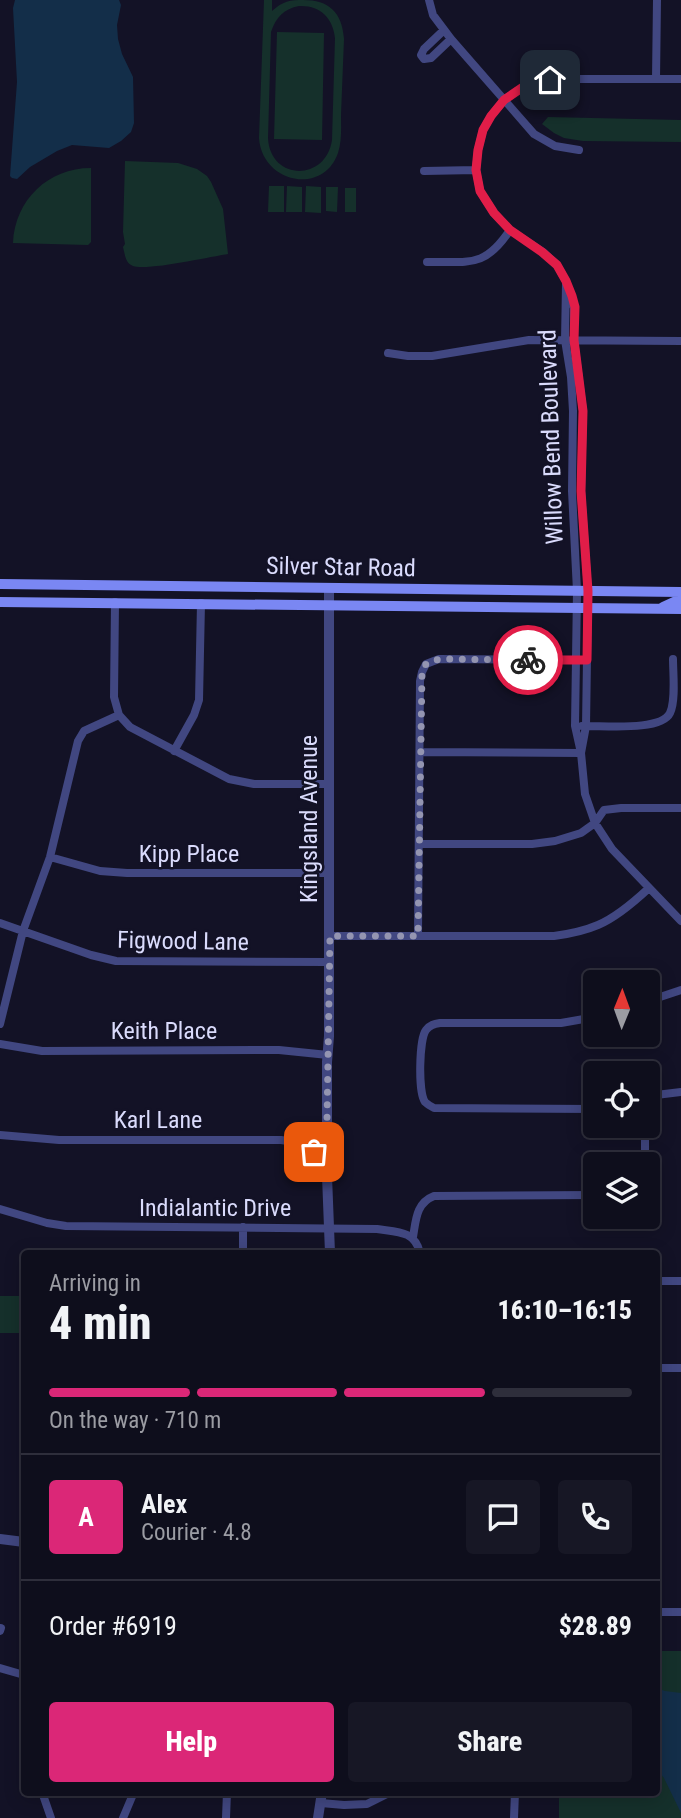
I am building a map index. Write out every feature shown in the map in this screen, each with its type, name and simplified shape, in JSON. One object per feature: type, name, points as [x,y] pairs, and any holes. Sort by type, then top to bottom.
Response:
[{"type":"main road","name":"Silver Star Road","points":[[0,584],[681,592]]},
{"type":"main road","points":[[31,602],[132,594],[141,586]]},
{"type":"main road","points":[[660,608],[681,601]]},
{"type":"main road","name":"Silver Star Road","points":[[0,602],[681,609]]},
{"type":"street","points":[[429,0],[433,15],[451,39],[534,134],[555,146],[579,150]]},
{"type":"street","points":[[656,79],[657,0]]},
{"type":"street","points":[[444,30],[424,49],[421,55],[424,60],[431,58],[451,39]]},
{"type":"street","name":"Willow Bend Boulevard","points":[[582,591],[583,411],[570,340],[575,307],[557,265],[510,230],[494,213],[480,191],[476,170],[478,150],[483,130],[491,116],[504,100],[526,85],[550,80],[681,79]]},
{"type":"street","points":[[424,171],[476,170]]},
{"type":"street","points":[[427,262],[476,260],[486,257],[499,247],[510,230]]},
{"type":"street","points":[[388,353],[432,356],[529,340],[681,341]]},
{"type":"street","name":"Kingsland Avenue","points":[[314,1152],[327,1127],[330,1036],[329,588]]},
{"type":"street","points":[[582,591],[576,608],[575,726],[586,794],[595,823],[612,849],[681,921]]},
{"type":"street","points":[[581,752],[586,726],[589,608],[582,591]]},
{"type":"street","points":[[115,602],[114,697],[119,715],[125,723],[136,732],[217,774],[242,782],[330,784]]},
{"type":"street","points":[[174,751],[194,715],[199,700],[201,603]]},
{"type":"street","points":[[418,936],[421,681],[426,664],[439,659],[587,660]]},
{"type":"street","points":[[575,726],[651,725],[663,721],[670,714],[673,704],[673,659]]},
{"type":"street","points":[[0,1024],[23,931],[50,857],[80,737],[88,729],[119,715]]},
{"type":"street","points":[[420,752],[581,752]]},
{"type":"street","points":[[420,844],[532,844],[555,841],[582,833],[595,823],[604,810],[621,807],[681,808]]},
{"type":"street","name":"Kipp Place","points":[[50,857],[100,871],[127,873],[329,873]]},
{"type":"street","points":[[330,936],[554,936],[600,925],[630,905],[649,888]]},
{"type":"street","name":"Figwood Lane","points":[[0,923],[116,961],[329,962]]},
{"type":"street","points":[[660,997],[681,990]]},
{"type":"street","points":[[583,1019],[561,1023],[431,1025],[424,1032],[421,1065],[421,1093],[425,1103],[434,1108],[583,1109]]},
{"type":"street","name":"Keith Place","points":[[0,1044],[42,1051],[279,1051],[328,1055]]},
{"type":"street","points":[[660,1095],[681,1092]]},
{"type":"street","name":"Karl Lane","points":[[0,1135],[59,1140],[281,1140],[295,1142],[314,1152]]},
{"type":"street","points":[[314,1152],[327,1177],[330,1250]]},
{"type":"street","points":[[420,1250],[413,1237],[418,1212],[426,1199],[434,1196],[583,1195]]},
{"type":"street","name":"Indialantic Drive","points":[[0,1209],[66,1226],[330,1227],[402,1232],[413,1237]]},
{"type":"street","points":[[243,1227],[243,1250]]},
{"type":"street","points":[[660,1281],[681,1281]]},
{"type":"street","points":[[660,1368],[681,1368]]},
{"type":"street","points":[[0,1539],[21,1542]]},
{"type":"street","points":[[660,1612],[681,1612]]},
{"type":"street","points":[[0,1668],[21,1674]]},
{"type":"street","points":[[43,1796],[51,1818]]},
{"type":"street","points":[[123,1818],[132,1796]]},
{"type":"street","points":[[226,1818],[227,1796]]},
{"type":"street","points":[[318,1818],[321,1797],[344,1805],[367,1804],[383,1796]]},
{"type":"street","points":[[514,1818],[515,1796]]},
{"type":"green space","points":[[264,0],[272,0],[272,11],[283,3],[294,0],[327,5],[337,15],[344,39],[338,153],[330,167],[320,175],[307,179],[294,178],[281,174],[270,165],[259,138]],"holes":[[[306,6],[324,14],[334,31],[332,140],[328,154],[320,163],[310,169],[298,171],[288,169],[278,162],[271,152],[268,138],[271,32],[278,18],[289,9]]]},
{"type":"green space","points":[[277,32],[324,33],[322,140],[274,139]]},
{"type":"green space","points":[[548,117],[681,120],[681,142],[583,141],[564,138],[542,124]]},
{"type":"green space","points":[[125,161],[178,163],[197,169],[207,176],[223,209],[228,254],[151,267],[130,265],[123,247]]},
{"type":"green space","points":[[91,168],[91,242],[88,245],[13,243],[20,213],[37,189],[61,174],[75,169]]},
{"type":"green space","points":[[269,186],[284,186],[284,212],[268,212]]},
{"type":"green space","points":[[287,186],[302,187],[302,212],[286,212]]},
{"type":"green space","points":[[306,186],[321,187],[321,213],[305,212]]},
{"type":"green space","points":[[326,187],[338,187],[337,212],[326,211]]},
{"type":"green space","points":[[345,188],[356,188],[356,212],[345,212]]},
{"type":"green space","points":[[0,1296],[19,1296],[19,1333],[0,1333]]},
{"type":"green space","points":[[660,1651],[681,1651],[681,1818],[559,1818],[559,1796],[660,1796]]},
{"type":"water","points":[[15,0],[119,0],[121,5],[117,25],[118,39],[133,77],[134,123],[131,132],[109,148],[72,145],[30,167],[17,179],[10,176],[17,82],[13,8]]},
{"type":"water","points":[[660,1689],[681,1693],[681,1813],[660,1773]]},
{"type":"way so far","points":[[314,1152],[324,1136],[327,1121],[330,936],[418,936],[422,672],[426,664],[439,659],[528,660]]},
{"type":"route","points":[[528,660],[587,660],[588,591],[581,491],[583,411],[574,340],[575,307],[557,265],[510,230],[494,213],[480,191],[476,170],[483,130],[504,100],[526,85],[550,80]]}]
